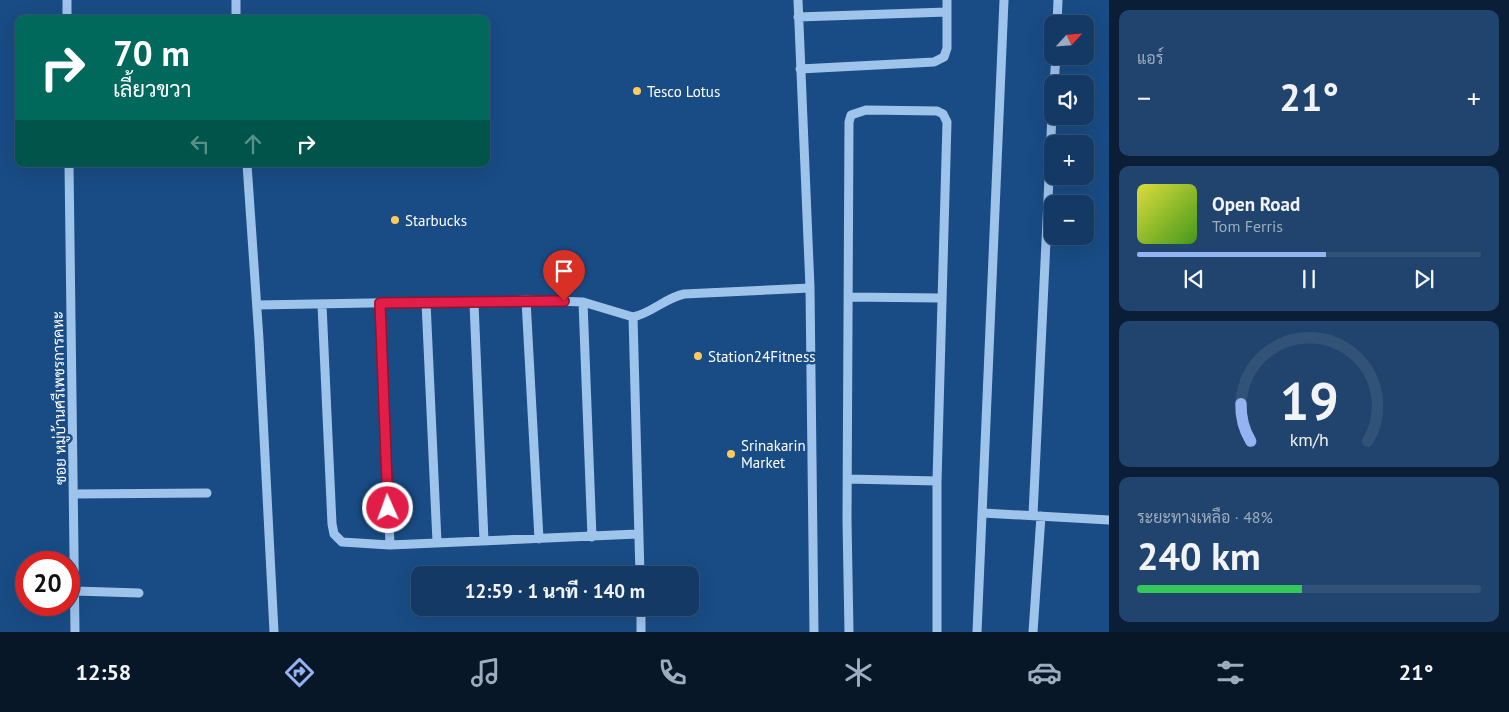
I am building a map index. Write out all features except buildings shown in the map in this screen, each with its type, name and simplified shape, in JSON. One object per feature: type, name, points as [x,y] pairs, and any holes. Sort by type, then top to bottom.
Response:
[{"type":"street","points":[[67,0],[67,15]]},
{"type":"street","points":[[236,0],[236,15]]},
{"type":"street","points":[[798,0],[810,288],[814,632]]},
{"type":"street","points":[[800,69],[934,62],[944,57],[947,48],[947,0]]},
{"type":"street","points":[[977,632],[1004,0]]},
{"type":"street","points":[[1057,15],[1058,0]]},
{"type":"street","points":[[798,17],[947,12]]},
{"type":"street","points":[[850,632],[848,122],[851,115],[866,110],[936,110],[943,114],[947,122],[937,481],[937,632]]},
{"type":"street","points":[[1033,632],[1052,125]]},
{"type":"street","name":"ซอย หมู่บ้านศรีเพชรการคหะ","points":[[69,167],[75,551]]},
{"type":"street","points":[[247,167],[257,305],[274,632]]},
{"type":"street","points":[[257,305],[426,302],[474,304],[526,300],[584,302],[634,317],[650,312],[673,297],[684,294],[810,288]]},
{"type":"street","points":[[848,297],[941,298]]},
{"type":"street","points":[[526,300],[539,539]]},
{"type":"street","points":[[426,302],[437,542]]},
{"type":"street","points":[[584,302],[592,537]]},
{"type":"street","points":[[380,303],[390,545]]},
{"type":"street","points":[[474,304],[484,541]]},
{"type":"street","points":[[322,305],[332,524],[334,534],[342,542],[390,545],[637,534]]},
{"type":"street","points":[[634,317],[637,534],[639,566]]},
{"type":"street","points":[[848,479],[937,481]]},
{"type":"street","points":[[74,494],[207,493]]},
{"type":"street","points":[[983,513],[1109,520]]},
{"type":"street","points":[[80,591],[139,593]]},
{"type":"street","name":"ซอย หมู่บ้านศรีเพชรการคหะ","points":[[75,616],[75,632]]},
{"type":"street","points":[[640,616],[641,632]]},
{"type":"place","name":"Tesco Lotus","points":[[637,91]]},
{"type":"place","name":"Starbucks","points":[[395,220]]},
{"type":"place","name":"Station24Fitness","points":[[698,356]]},
{"type":"place","name":"Srinakarin Market","points":[[731,454]]},
{"type":"route","points":[[388,508],[380,303],[474,304],[526,300],[564,301]]}]
